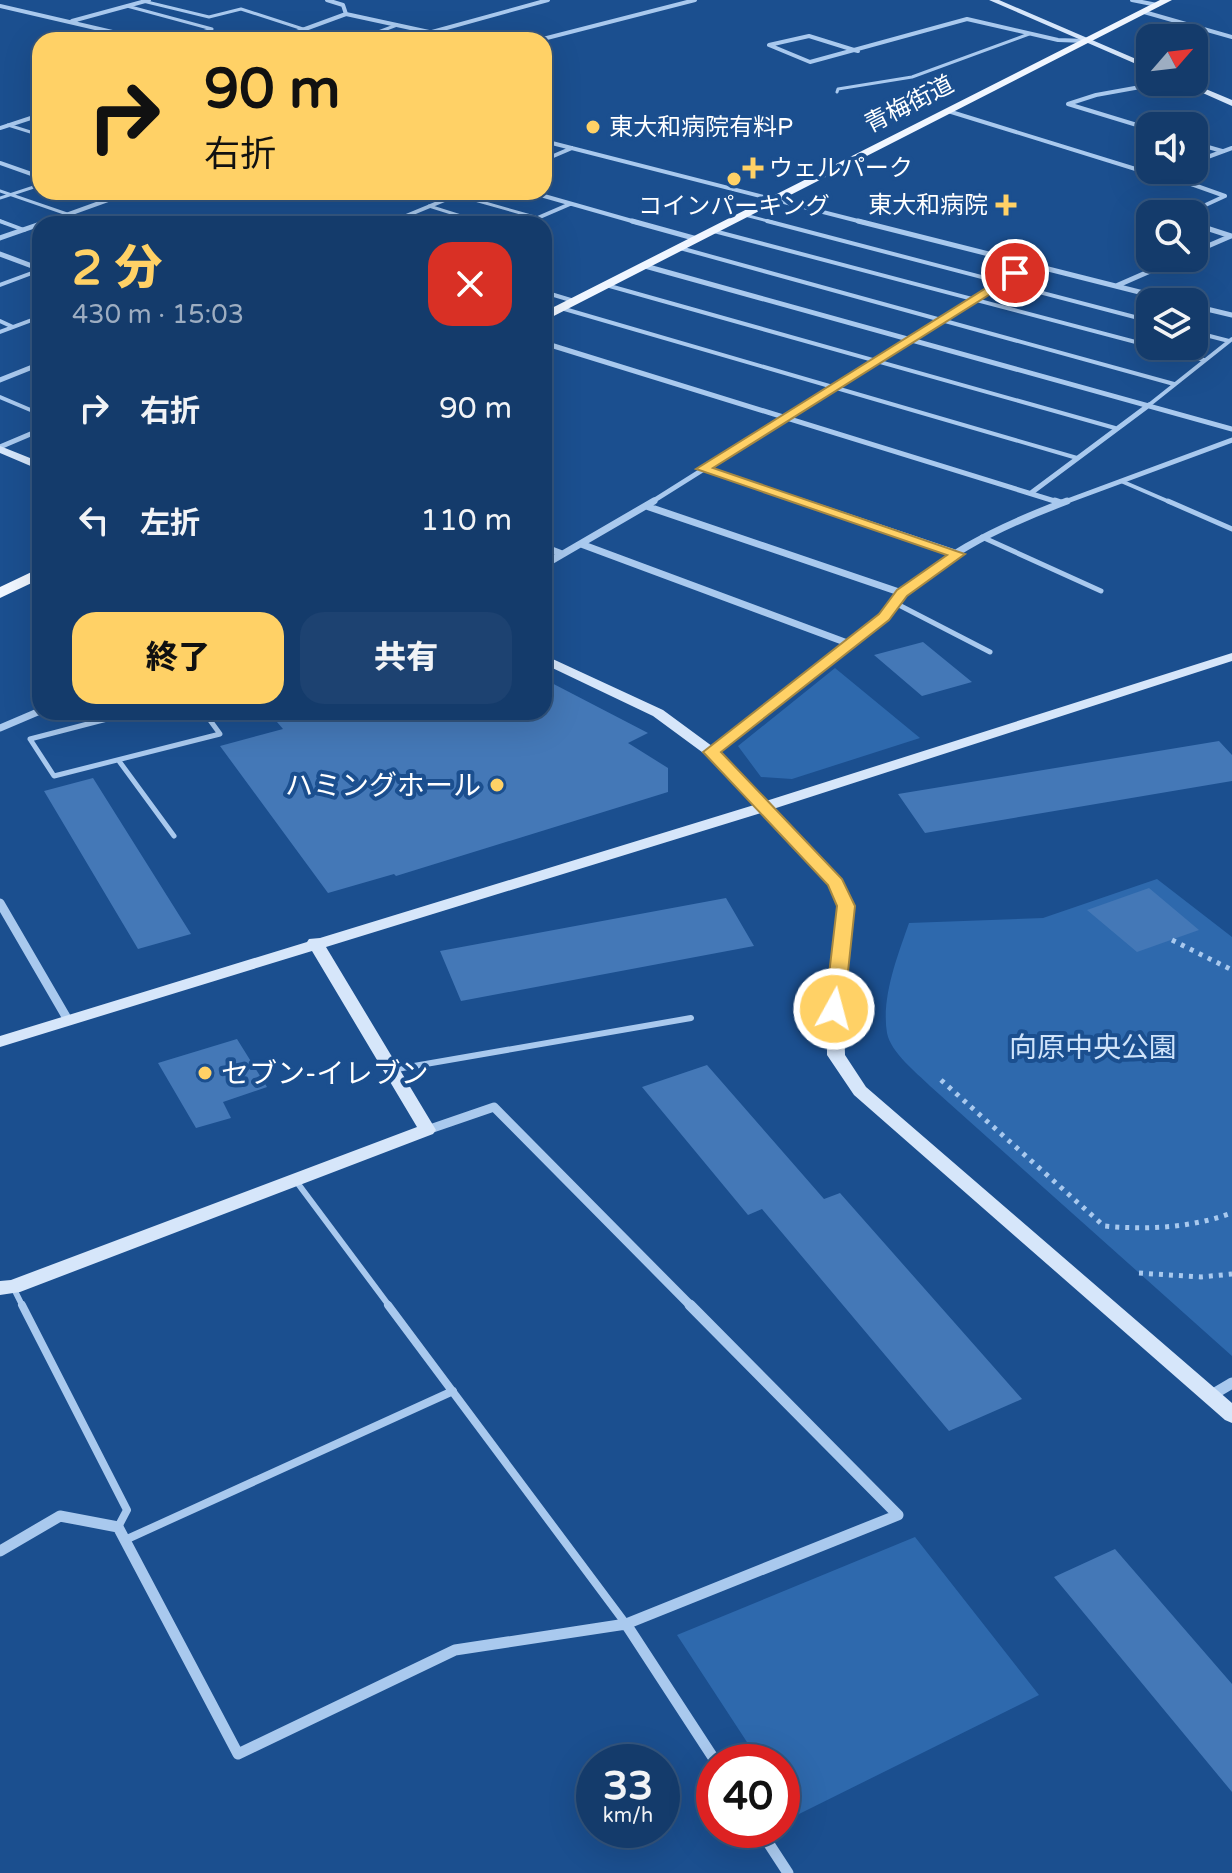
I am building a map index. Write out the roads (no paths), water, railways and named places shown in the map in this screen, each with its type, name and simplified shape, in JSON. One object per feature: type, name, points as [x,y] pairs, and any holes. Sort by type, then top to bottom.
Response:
[{"type":"main road","name":"青梅街道","points":[[552,313],[1162,3]]},
{"type":"main road","points":[[0,593],[32,577]]},
{"type":"street","points":[[327,0],[343,5],[346,14]]},
{"type":"street","points":[[436,32],[548,0]]},
{"type":"street","points":[[552,37],[695,0]]},
{"type":"street","points":[[993,0],[1136,62]]},
{"type":"street","points":[[1132,0],[1162,3]]},
{"type":"street","points":[[72,21],[146,1]]},
{"type":"street","points":[[0,6],[115,32]]},
{"type":"street","points":[[1144,12],[1232,37]]},
{"type":"street","points":[[299,32],[346,14],[428,32]]},
{"type":"street","points":[[858,51],[809,36],[769,45],[810,62],[858,51],[967,19],[1029,34],[1086,41]]},
{"type":"street","points":[[1136,88],[1068,104],[1136,125]]},
{"type":"street","points":[[1208,93],[1232,103]]},
{"type":"street","points":[[948,111],[1136,169]]},
{"type":"street","points":[[0,128],[32,118]]},
{"type":"street","points":[[552,143],[1136,291]]},
{"type":"street","points":[[1208,147],[1222,151]]},
{"type":"street","points":[[552,157],[572,148]]},
{"type":"street","points":[[1208,156],[1232,148]]},
{"type":"street","points":[[0,164],[32,174]]},
{"type":"street","points":[[1191,184],[1225,196],[1208,204]]},
{"type":"street","points":[[552,198],[697,239]]},
{"type":"street","points":[[62,216],[107,200]]},
{"type":"street","points":[[405,216],[444,200]]},
{"type":"street","points":[[543,216],[571,204]]},
{"type":"street","points":[[0,238],[32,227]]},
{"type":"street","points":[[1208,228],[1232,236]]},
{"type":"street","points":[[1208,246],[1232,236]]},
{"type":"street","points":[[0,254],[32,266]]},
{"type":"street","points":[[552,560],[646,506],[1030,264]]},
{"type":"street","points":[[645,266],[1232,429]]},
{"type":"street","points":[[1116,286],[1148,272]]},
{"type":"street","points":[[1208,309],[1232,315]]},
{"type":"street","points":[[552,345],[1062,503]]},
{"type":"street","points":[[0,380],[32,368]]},
{"type":"street","points":[[1031,493],[1149,405]]},
{"type":"street","points":[[0,448],[32,434]]},
{"type":"street","points":[[711,752],[884,617],[902,593],[982,537],[1062,503],[1232,440]]},
{"type":"street","points":[[0,448],[32,462]]},
{"type":"street","points":[[703,469],[958,554]]},
{"type":"street","points":[[646,506],[902,593]]},
{"type":"street","points":[[581,544],[850,644]]},
{"type":"street","points":[[552,550],[562,554]]},
{"type":"street","points":[[0,1042],[315,942],[763,807],[1232,657]]},
{"type":"street","points":[[552,663],[658,713],[711,752],[836,883],[846,906],[835,991],[836,1055],[860,1091],[1232,1415]]},
{"type":"street","points":[[0,728],[32,714]]},
{"type":"street","points":[[0,903],[68,1020]]},
{"type":"street","points":[[315,942],[427,1130]]},
{"type":"street","points":[[0,1551],[60,1516],[118,1527],[238,1754],[455,1650],[626,1624],[898,1515],[494,1107],[6,1287]]},
{"type":"street","points":[[1210,1396],[1232,1383]]},
{"type":"street","points":[[626,1624],[704,1744]]},
{"type":"street","points":[[772,1848],[788,1873]]},
{"type":"lane","points":[[146,1],[209,17],[241,9],[306,30]]},
{"type":"lane","points":[[127,6],[212,29],[202,32]]},
{"type":"lane","points":[[378,32],[397,25]]},
{"type":"lane","points":[[837,92],[838,89],[912,77],[1029,34]]},
{"type":"lane","points":[[8,125],[32,132]]},
{"type":"lane","points":[[0,198],[32,188]]},
{"type":"lane","points":[[0,191],[67,214]]},
{"type":"lane","points":[[475,200],[531,216]]},
{"type":"lane","points":[[429,206],[461,216]]},
{"type":"lane","points":[[745,215],[1136,317]]},
{"type":"lane","points":[[0,221],[24,230]]},
{"type":"lane","points":[[714,231],[1136,342]]},
{"type":"lane","points":[[680,248],[1174,384]]},
{"type":"lane","points":[[0,285],[32,272]]},
{"type":"lane","points":[[606,285],[1115,428]]},
{"type":"lane","points":[[552,294],[574,301]]},
{"type":"lane","points":[[561,308],[1077,458]]},
{"type":"lane","points":[[0,332],[32,320]]},
{"type":"lane","points":[[0,321],[13,327]]},
{"type":"lane","points":[[1208,335],[1230,340]]},
{"type":"lane","points":[[1208,357],[1230,340]]},
{"type":"lane","points":[[1149,405],[1204,360]]},
{"type":"lane","points":[[0,397],[32,411]]},
{"type":"lane","points":[[1121,481],[1232,529]]},
{"type":"lane","points":[[982,537],[1101,591]]},
{"type":"lane","points":[[895,603],[990,652]]},
{"type":"lane","points":[[103,720],[30,739],[54,776],[220,734],[210,720]]},
{"type":"lane","points":[[119,761],[174,836]]},
{"type":"lane","points":[[391,1070],[691,1018]]},
{"type":"lane","points":[[295,1181],[626,1624]]},
{"type":"lane","points":[[6,1287],[127,1510],[118,1527]]},
{"type":"lane","points":[[125,1540],[453,1391]]},
{"type":"place","name":"東大和病院有料P","points":[[593,127]]},
{"type":"place","name":"ウェルパーク","points":[[753,168]]},
{"type":"place","name":"コインパーキング","points":[[734,179]]},
{"type":"place","name":"東大和病院","points":[[1006,205]]},
{"type":"place","name":"ハミングホール","points":[[497,785]]},
{"type":"place","name":"セブン-イレブン","points":[[205,1073]]},
{"type":"park label","name":"向原中央公園","points":[[1093,1047]]}]
